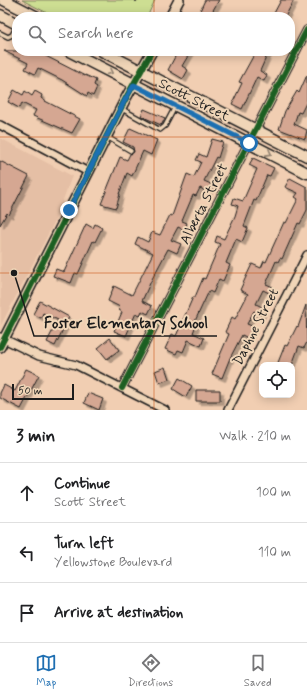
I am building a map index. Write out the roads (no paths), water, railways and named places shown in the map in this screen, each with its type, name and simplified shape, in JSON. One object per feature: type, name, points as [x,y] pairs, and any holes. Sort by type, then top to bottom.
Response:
[{"type":"main road","points":[[4,0],[24,12]]},
{"type":"main road","points":[[0,15],[12,22]]},
{"type":"main road","name":"Scott Street","points":[[79,56],[307,173]]},
{"type":"main road","name":"Scott Street","points":[[111,56],[307,156]]},
{"type":"street","points":[[173,12],[179,0]]},
{"type":"street","name":"Alberta Street","points":[[295,54],[307,30]]},
{"type":"street","points":[[149,56],[120,108],[1,341],[38,356],[76,365],[165,410]]},
{"type":"street","name":"Alberta Street","points":[[122,388],[294,56]]},
{"type":"street","points":[[0,125],[88,172]]},
{"type":"street","name":"Daphne Street","points":[[228,410],[307,256]]},
{"type":"lane","points":[[0,33],[8,37],[12,34]]},
{"type":"lane","points":[[120,108],[160,130],[165,126],[175,106]]},
{"type":"lane","points":[[106,137],[131,151]]},
{"type":"place","name":"Foster Elementary School","points":[[14,273]]}]
